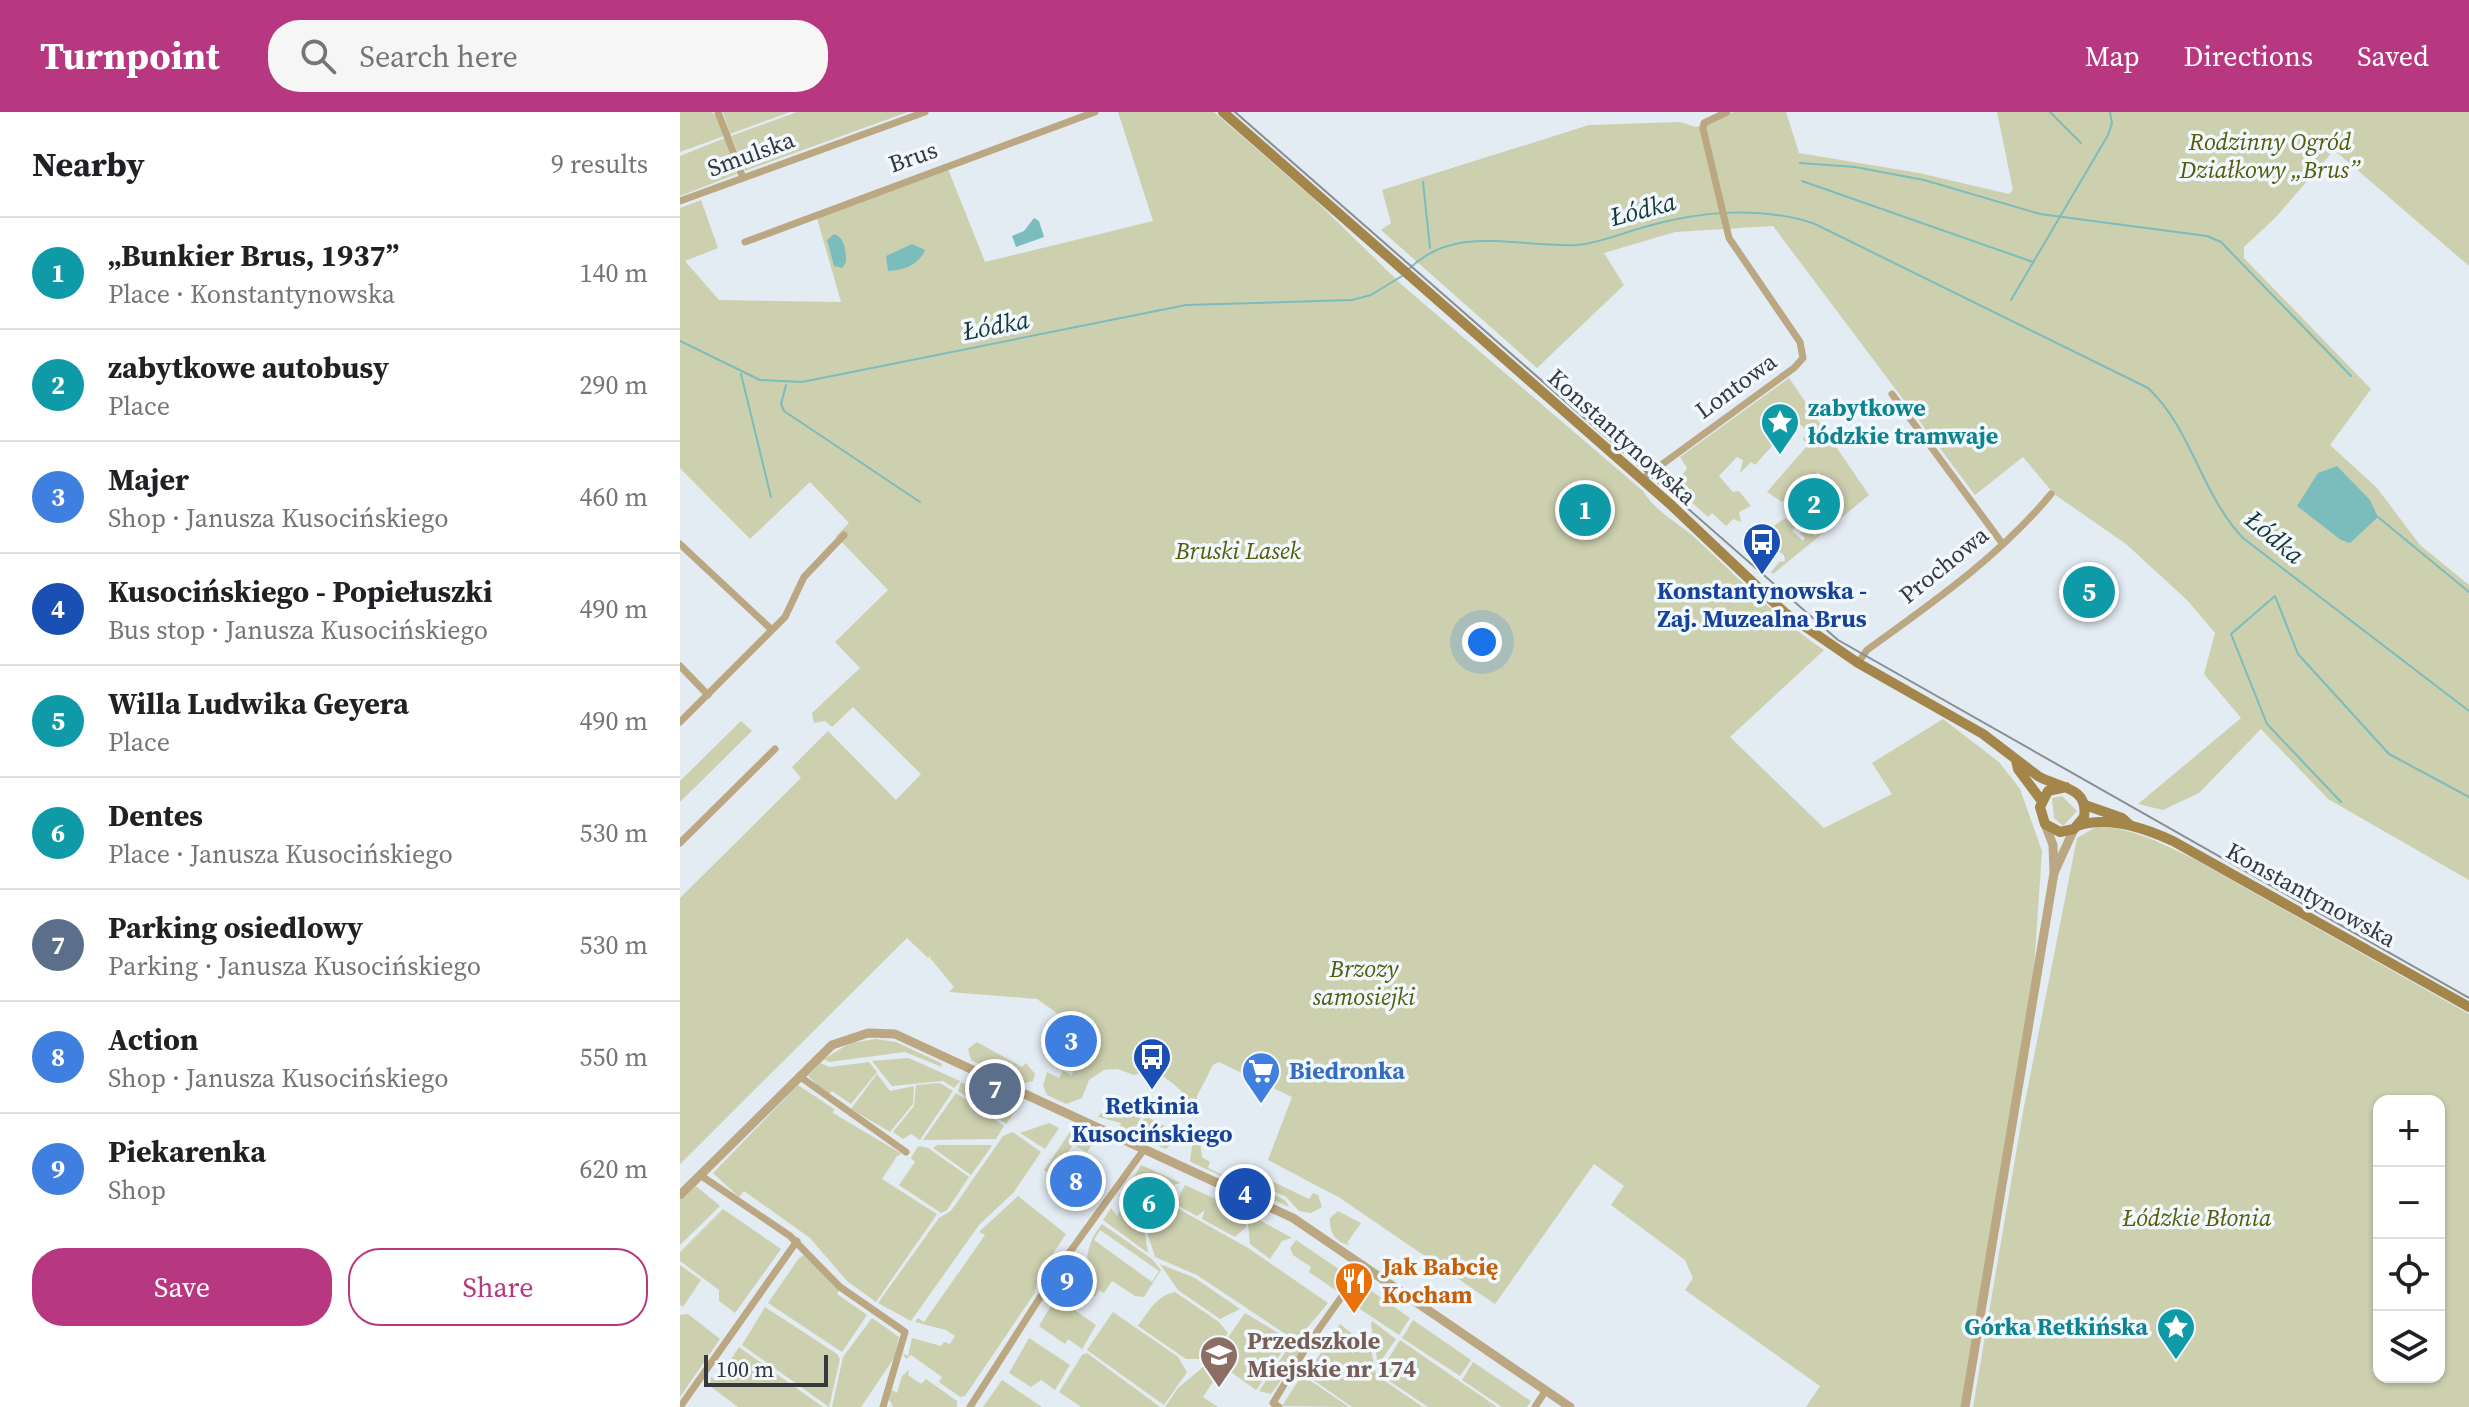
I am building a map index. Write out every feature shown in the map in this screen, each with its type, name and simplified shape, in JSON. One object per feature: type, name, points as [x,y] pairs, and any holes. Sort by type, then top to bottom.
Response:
[{"type":"main road","name":"Konstantynowska","points":[[1223,112],[1642,479],[1784,612],[1858,663],[1983,734],[2045,780],[2066,787]]},
{"type":"main road","name":"Konstantynowska","points":[[2016,760],[2018,769],[2041,800]]},
{"type":"main road","points":[[2066,787],[2077,792],[2085,805],[2084,817],[2076,828],[2056,831],[2045,824],[2040,814],[2041,800],[2051,789],[2066,787]]},
{"type":"main road","name":"Konstantynowska","points":[[2085,805],[2122,818],[2130,825]]},
{"type":"main road","name":"Konstantynowska","points":[[2076,828],[2094,822],[2130,825],[2173,841],[2469,1007]]},
{"type":"street","points":[[718,112],[743,178]]},
{"type":"street","name":"Smulska","points":[[680,201],[925,112]]},
{"type":"street","name":"Brus","points":[[745,242],[1095,112]]},
{"type":"street","name":"Lontowa","points":[[1642,479],[1794,368],[1803,358],[1800,342],[1737,253],[1725,225],[1703,129],[1704,123],[1727,112]]},
{"type":"street","points":[[1892,394],[2002,543]]},
{"type":"street","name":"Prochowa","points":[[1858,663],[1867,650],[1941,597],[2051,494]]},
{"type":"street","points":[[680,722],[788,613],[804,577],[844,535]]},
{"type":"street","points":[[680,544],[771,629]]},
{"type":"street","points":[[680,666],[708,695]]},
{"type":"street","points":[[682,837],[775,749]]},
{"type":"street","points":[[1965,1407],[2054,873],[2052,839],[2045,824]]},
{"type":"street","points":[[2054,873],[2076,828]]},
{"type":"street","points":[[680,1195],[835,1043],[868,1033],[891,1034],[1293,1218],[1570,1407]]},
{"type":"street","points":[[799,1076],[906,1152]]},
{"type":"street","points":[[970,1407],[1064,1260],[1145,1148]]},
{"type":"street","points":[[700,1175],[797,1241],[840,1287],[905,1332],[883,1407]]},
{"type":"street","points":[[680,1407],[797,1241]]},
{"type":"street","points":[[1279,1407],[1273,1403],[1309,1343],[1364,1265]]},
{"type":"street","points":[[1535,1407],[1546,1390]]},
{"type":"green space","points":[[680,112],[711,112],[718,116],[724,136],[680,152]]},
{"type":"green space","points":[[723,112],[790,112],[730,134]]},
{"type":"green space","points":[[797,112],[908,112],[745,171],[731,136]]},
{"type":"green space","points":[[1118,112],[1214,112],[1312,197],[1402,285],[1643,491],[1659,510],[1693,536],[1773,610],[1824,650],[1730,737],[1824,828],[1892,794],[1872,763],[1943,719],[1999,762],[2020,789],[2042,851],[2034,969],[1961,1407],[1806,1407],[1820,1386],[1685,1290],[1693,1278],[1685,1260],[1611,1205],[1624,1186],[1594,1164],[1495,1304],[1340,1198],[1268,1160],[1292,1097],[1219,1062],[1213,1065],[1197,1096],[1197,1120],[1181,1090],[1153,1070],[1134,1075],[1117,1069],[1104,1070],[1089,1080],[1082,1098],[1066,1104],[1047,1095],[1043,1086],[1047,1072],[1059,1078],[1063,1071],[1072,1075],[1089,1038],[1061,1024],[1061,1016],[1037,999],[949,992],[954,987],[930,958],[931,955],[928,958],[907,938],[680,1164],[680,898],[801,778],[792,767],[828,731],[896,800],[921,774],[853,707],[832,727],[825,721],[814,723],[812,713],[860,668],[835,642],[888,590],[836,536],[849,523],[810,482],[750,539],[680,468],[680,208],[701,200],[718,248],[685,261],[719,300],[841,302],[816,215],[948,169],[985,262],[1153,221]]},
{"type":"green space","name":"Rodzinny Ogród Działkowy „Brus”","points":[[1734,112],[1786,112],[1799,153],[1919,173],[2009,194],[2013,190],[1997,112],[2469,112],[2469,266],[2334,150],[2276,217],[2244,247],[2244,258],[2371,389],[2330,445],[2377,488],[2420,545],[2469,585],[2469,880],[2328,799],[2261,729],[2199,793],[2163,810],[2138,804],[2241,718],[2204,674],[2215,633],[2188,601],[2126,544],[2054,494],[2023,457],[1975,495],[1773,226],[1675,232],[1604,253],[1624,285],[1537,368],[1381,230],[1391,223],[1382,190],[1589,125],[1680,122],[1696,127]]},
{"type":"green space","points":[[725,138],[737,174],[680,196],[680,156]]},
{"type":"green space","points":[[1789,378],[1869,495],[1773,574],[1771,572],[1779,562],[1785,561],[1784,555],[1772,546],[1762,563],[1754,556],[1765,543],[1755,533],[1762,525],[1768,530],[1785,518],[1796,527],[1792,531],[1803,541],[1805,538],[1800,533],[1805,528],[1815,536],[1822,530],[1818,525],[1838,503],[1818,472],[1782,502],[1767,492],[1807,446],[1803,439],[1808,431],[1795,420],[1755,465],[1751,462],[1740,473],[1743,460],[1737,457],[1719,476],[1733,492],[1739,491],[1751,506],[1739,512],[1741,522],[1733,519],[1726,526],[1712,513],[1708,517],[1679,491],[1679,480],[1687,468],[1680,457]]},
{"type":"green space","points":[[741,721],[752,731],[680,802],[680,781]]},
{"type":"green space","points":[[2062,796],[2077,811],[2063,826],[2054,818],[2052,798]]},
{"type":"green space","name":"Łódzkie Błonia","points":[[2096,827],[2134,833],[2196,860],[2469,1014],[2469,1407],[1973,1407],[2023,1112],[2077,838]]},
{"type":"green space","points":[[876,1039],[896,1042],[941,1063],[942,1067],[905,1052],[829,1062],[824,1059],[850,1043]]},
{"type":"green space","points":[[977,1042],[1022,1067],[1026,1063],[1035,1074],[1033,1081],[1021,1084],[971,1060],[968,1049]]},
{"type":"green space","points":[[908,1058],[960,1081],[954,1088],[943,1081],[892,1086],[872,1061]]},
{"type":"green space","points":[[869,1062],[877,1072],[851,1104],[832,1091],[828,1095],[808,1076],[820,1063],[830,1067]]},
{"type":"green space","points":[[877,1074],[890,1091],[914,1086],[913,1104],[890,1132],[851,1109]]},
{"type":"green space","points":[[961,1082],[1018,1108],[1006,1124],[958,1091]]},
{"type":"green space","points":[[940,1083],[953,1091],[920,1140],[911,1134],[903,1139],[893,1132],[914,1106],[916,1085]]},
{"type":"green space","points":[[798,1085],[834,1109],[833,1113],[902,1154],[897,1156],[882,1179],[937,1214],[876,1302],[847,1281],[810,1238],[744,1191],[739,1197],[713,1173]]},
{"type":"green space","points":[[956,1093],[1004,1126],[996,1139],[923,1140]]},
{"type":"green space","points":[[1112,1101],[1142,1115],[1133,1133],[1120,1127],[1121,1123],[1098,1117]]},
{"type":"green space","points":[[1149,1118],[1174,1131],[1173,1142],[1166,1149],[1134,1136],[1143,1119]]},
{"type":"green space","points":[[1049,1123],[1059,1128],[1045,1149],[1020,1133]]},
{"type":"green space","points":[[1013,1132],[1041,1152],[1014,1192],[979,1225],[911,1321],[878,1303],[939,1218],[951,1211],[1003,1136]]},
{"type":"green space","points":[[1070,1132],[1092,1144],[1087,1152],[1073,1145],[1051,1175],[1044,1170]]},
{"type":"green space","points":[[1194,1132],[1199,1132],[1202,1157],[1210,1162],[1208,1168],[1235,1181],[1238,1177],[1285,1200],[1289,1207],[1190,1161]]},
{"type":"green space","points":[[937,1145],[992,1146],[971,1175],[933,1148]]},
{"type":"green space","points":[[918,1146],[928,1148],[969,1177],[947,1210],[941,1213],[899,1185],[915,1162],[911,1158]]},
{"type":"green space","points":[[1141,1165],[1181,1183],[1151,1191],[1132,1180]]},
{"type":"green space","points":[[1265,1171],[1263,1177],[1309,1199],[1313,1193],[1318,1195],[1322,1207],[1311,1213],[1299,1211],[1286,1197],[1247,1179]]},
{"type":"green space","points":[[1131,1183],[1136,1185],[1131,1197],[1139,1203],[1137,1207],[1142,1216],[1148,1253],[1103,1220],[1111,1208],[1117,1216],[1126,1202],[1119,1196]]},
{"type":"green space","points":[[1185,1185],[1246,1213],[1246,1227],[1235,1237],[1202,1219],[1205,1210],[1197,1216],[1175,1204]]},
{"type":"green space","points":[[696,1186],[720,1206],[680,1245],[680,1201]]},
{"type":"green space","points":[[1018,1196],[1066,1234],[1040,1273],[1034,1294],[965,1396],[960,1397],[939,1382],[942,1377],[911,1355],[906,1359],[902,1353],[908,1356],[912,1338],[941,1346],[944,1342],[950,1344],[955,1336],[946,1330],[915,1322],[918,1318],[924,1322],[985,1235],[979,1232]]},
{"type":"green space","points":[[1161,1199],[1248,1248],[1328,1303],[1296,1341],[1197,1275],[1155,1257],[1139,1206],[1151,1214]]},
{"type":"green space","points":[[723,1209],[781,1249],[735,1313],[719,1301],[719,1290],[680,1261],[680,1252]]},
{"type":"green space","points":[[1338,1211],[1361,1223],[1347,1243],[1350,1245],[1340,1242],[1332,1232],[1330,1218]]},
{"type":"green space","points":[[1247,1213],[1292,1238],[1282,1241],[1270,1259],[1250,1244]]},
{"type":"green space","points":[[1102,1224],[1152,1259],[1161,1270],[1144,1297],[1135,1296],[1112,1281],[1104,1293],[1099,1290],[1095,1297],[1087,1259],[1096,1233]],"holes":[[[1100,1230],[1159,1271],[1152,1282],[1094,1240]]]},
{"type":"green space","points":[[1296,1240],[1346,1274],[1337,1291],[1309,1272],[1311,1267],[1293,1255],[1290,1248]]},
{"type":"green space","points":[[806,1254],[839,1290],[837,1294],[867,1315],[842,1352],[768,1303],[799,1258]]},
{"type":"green space","points":[[1160,1264],[1195,1278],[1240,1309],[1220,1319],[1178,1290]]},
{"type":"green space","points":[[680,1265],[701,1280],[683,1307],[680,1305]]},
{"type":"green space","points":[[1366,1287],[1410,1318],[1399,1335],[1354,1305]]},
{"type":"green space","points":[[1175,1292],[1219,1322],[1228,1333],[1211,1359],[1186,1359],[1138,1326],[1158,1300]]},
{"type":"green space","points":[[1056,1297],[1096,1325],[1082,1349],[1068,1339],[1065,1344],[1039,1326]]},
{"type":"green space","points":[[765,1307],[837,1354],[840,1359],[829,1407],[742,1345]]},
{"type":"green space","points":[[1113,1312],[1178,1357],[1187,1372],[1164,1405],[1087,1350]]},
{"type":"green space","points":[[1245,1313],[1290,1340],[1256,1390],[1213,1359]]},
{"type":"green space","points":[[688,1314],[720,1339],[680,1397],[680,1315]]},
{"type":"green space","points":[[872,1318],[899,1337],[894,1358],[861,1407],[832,1407],[843,1357]]},
{"type":"green space","points":[[1413,1320],[1471,1360],[1460,1376],[1402,1338]]},
{"type":"green space","points":[[1372,1321],[1396,1339],[1378,1365],[1371,1324]]},
{"type":"green space","points":[[1340,1324],[1371,1349],[1376,1375],[1423,1407],[1352,1407],[1306,1375]]},
{"type":"green space","points":[[1029,1338],[1070,1365],[1055,1390],[1041,1380],[1031,1387],[1009,1373]]},
{"type":"green space","points":[[1400,1340],[1497,1407],[1428,1407],[1379,1374]]},
{"type":"green space","points":[[1292,1342],[1303,1350],[1271,1394],[1259,1391]]},
{"type":"green space","points":[[739,1347],[823,1407],[738,1407],[710,1386],[711,1377],[717,1381]]},
{"type":"green space","points":[[1087,1353],[1160,1407],[1081,1407],[1059,1392],[1082,1355]]},
{"type":"green space","points":[[1473,1362],[1531,1401],[1527,1407],[1502,1407],[1462,1380]]},
{"type":"green space","points":[[1208,1363],[1220,1371],[1203,1397],[1218,1407],[1165,1407],[1178,1388]]},
{"type":"green space","points":[[909,1370],[908,1375],[921,1384],[926,1379],[957,1401],[957,1407],[893,1407],[889,1399],[892,1390],[897,1393],[902,1376]]},
{"type":"green space","points":[[1302,1375],[1349,1407],[1282,1406]]},
{"type":"green space","points":[[1002,1380],[1042,1407],[983,1407]]},
{"type":"water","points":[[1034,218],[1039,221],[1044,237],[1016,247],[1012,236],[1024,231]]},
{"type":"water","points":[[834,234],[841,238],[844,245],[846,262],[842,268],[834,266],[827,240]]},
{"type":"water","points":[[912,244],[925,250],[919,259],[905,268],[888,271],[886,256]]},
{"type":"water","points":[[2337,466],[2370,500],[2378,517],[2350,543],[2341,540],[2297,506],[2318,473]]},
{"type":"waterway","points":[[2050,112],[2081,143]]},
{"type":"waterway","points":[[2011,300],[2108,135],[2112,123],[2110,112]]},
{"type":"waterway","points":[[1800,163],[1855,167],[1924,180],[2040,214],[2207,236],[2221,242],[2351,376]]},
{"type":"waterway","points":[[1802,181],[2033,262]]},
{"type":"waterway","points":[[1423,182],[1430,248]]},
{"type":"waterway","name":"Łódka","points":[[1409,269],[1427,255],[1467,242],[1577,245],[1668,221],[1710,214],[1753,213],[1795,218],[1815,224],[2148,388],[2176,423],[2217,502],[2243,538],[2469,711]]},
{"type":"waterway","name":"Łódka","points":[[680,341],[760,380],[802,382],[1186,305],[1352,300],[1371,295],[1402,276]]},
{"type":"waterway","points":[[741,374],[771,497]]},
{"type":"waterway","points":[[786,385],[781,404],[784,411],[920,502]]},
{"type":"waterway","points":[[2378,517],[2469,592]]},
{"type":"waterway","points":[[2341,802],[2267,724],[2231,634],[2275,596],[2298,654],[2389,754],[2469,797]]},
{"type":"tram line","points":[[1235,112],[1838,640],[2469,998]]},
{"type":"place","name":"zabytkowe łódzkie tramwaje","points":[[1780,456]]},
{"type":"place","name":"zabytkowe autobusy","points":[[1814,504]]},
{"type":"place","name":"„Bunkier Brus, 1937”","points":[[1585,510]]},
{"type":"place","name":"Konstantynowska - Zaj. Muzealna Brus","points":[[1762,576]]},
{"type":"place","name":"Willa Ludwika Geyera","points":[[2089,592]]},
{"type":"place","name":"Majer","points":[[1071,1041]]},
{"type":"place","name":"Parking osiedlowy","points":[[995,1089]]},
{"type":"place","name":"Retkinia Kusocińskiego","points":[[1152,1091]]},
{"type":"place","name":"Biedronka","points":[[1261,1105]]},
{"type":"place","name":"Action","points":[[1076,1181]]},
{"type":"place","name":"Kusocińskiego - Popiełuszki","points":[[1245,1194]]},
{"type":"place","name":"Dentes","points":[[1149,1203]]},
{"type":"place","name":"Piekarenka","points":[[1067,1281]]},
{"type":"place","name":"Jak Babcię Kocham","points":[[1354,1315]]},
{"type":"place","name":"Górka Retkińska","points":[[2176,1361]]},
{"type":"place","name":"Przedszkole Miejskie nr 174","points":[[1219,1389]]},
{"type":"park label","name":"Bruski Lasek","points":[[1238,551]]},
{"type":"park label","name":"Brzozy samosiejki","points":[[1364,983]]}]
